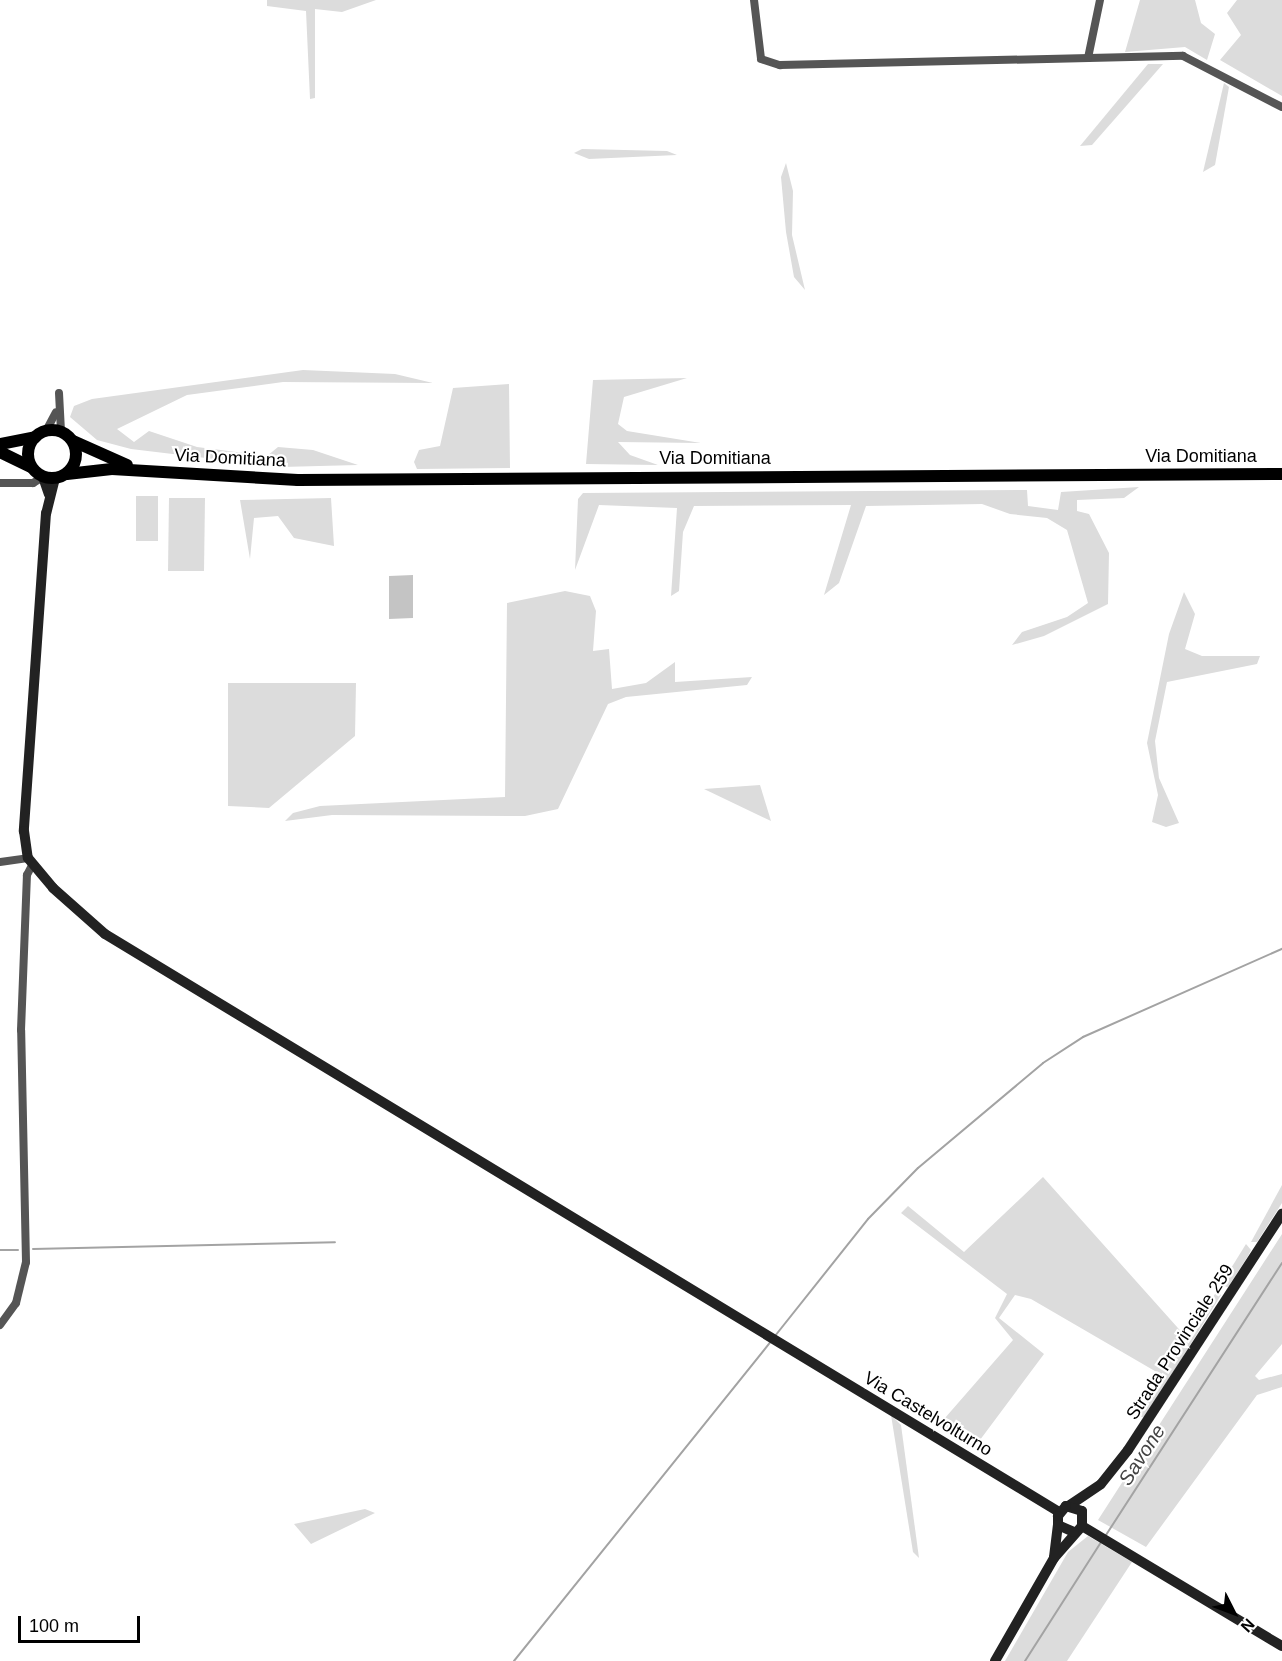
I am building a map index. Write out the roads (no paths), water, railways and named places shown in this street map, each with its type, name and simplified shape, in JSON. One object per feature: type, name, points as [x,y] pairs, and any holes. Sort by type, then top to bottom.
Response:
[{"type":"main road","points":[[0,444],[61,431]]},
{"type":"main road","name":"Via Domitiana","points":[[61,431],[73,441],[149,471]]},
{"type":"main road","points":[[31,467],[28,454],[40,434]]},
{"type":"main road","points":[[0,452],[55,476],[75,462],[73,441]]},
{"type":"main road","name":"Via Domitiana","points":[[55,476],[91,469],[298,480],[1282,474]]},
{"type":"street","points":[[754,0],[761,59],[780,65],[1183,56],[1282,106]]},
{"type":"street","points":[[1088,58],[1100,0]]},
{"type":"street","points":[[59,393],[57,408],[61,431]]},
{"type":"street","points":[[40,434],[57,408]]},
{"type":"street","points":[[0,483],[33,483],[55,476]]},
{"type":"street","points":[[0,1325],[16,1303],[26,1262],[21,1030],[27,875],[30,861],[24,795],[49,494],[55,476]]},
{"type":"street","points":[[0,862],[30,861]]},
{"type":"street","name":"Via Castelvolturno","points":[[30,861],[105,934],[1059,1512]]},
{"type":"street","name":"Strada Provinciale 259","points":[[995,1661],[1054,1558],[1082,1526],[1101,1484],[1142,1431],[1282,1214]]},
{"type":"street","name":"Strada Provinciale 259","points":[[1054,1558],[1059,1512],[1101,1484]]},
{"type":"street","points":[[1070,1506],[1082,1526],[1282,1646]]},
{"type":"street","points":[[1058,1525],[1082,1526]]},
{"type":"waterway","points":[[775,1336],[868,1219],[918,1168],[1043,1063],[1083,1037],[1282,949]]},
{"type":"waterway","points":[[33,1249],[335,1242]]},
{"type":"waterway","points":[[0,1250],[18,1250]]},
{"type":"waterway","name":"Savone","points":[[1106,1535],[1282,1263]]},
{"type":"waterway","points":[[514,1661],[771,1341]]},
{"type":"waterway","name":"Savone","points":[[1025,1661],[1101,1542]]}]
